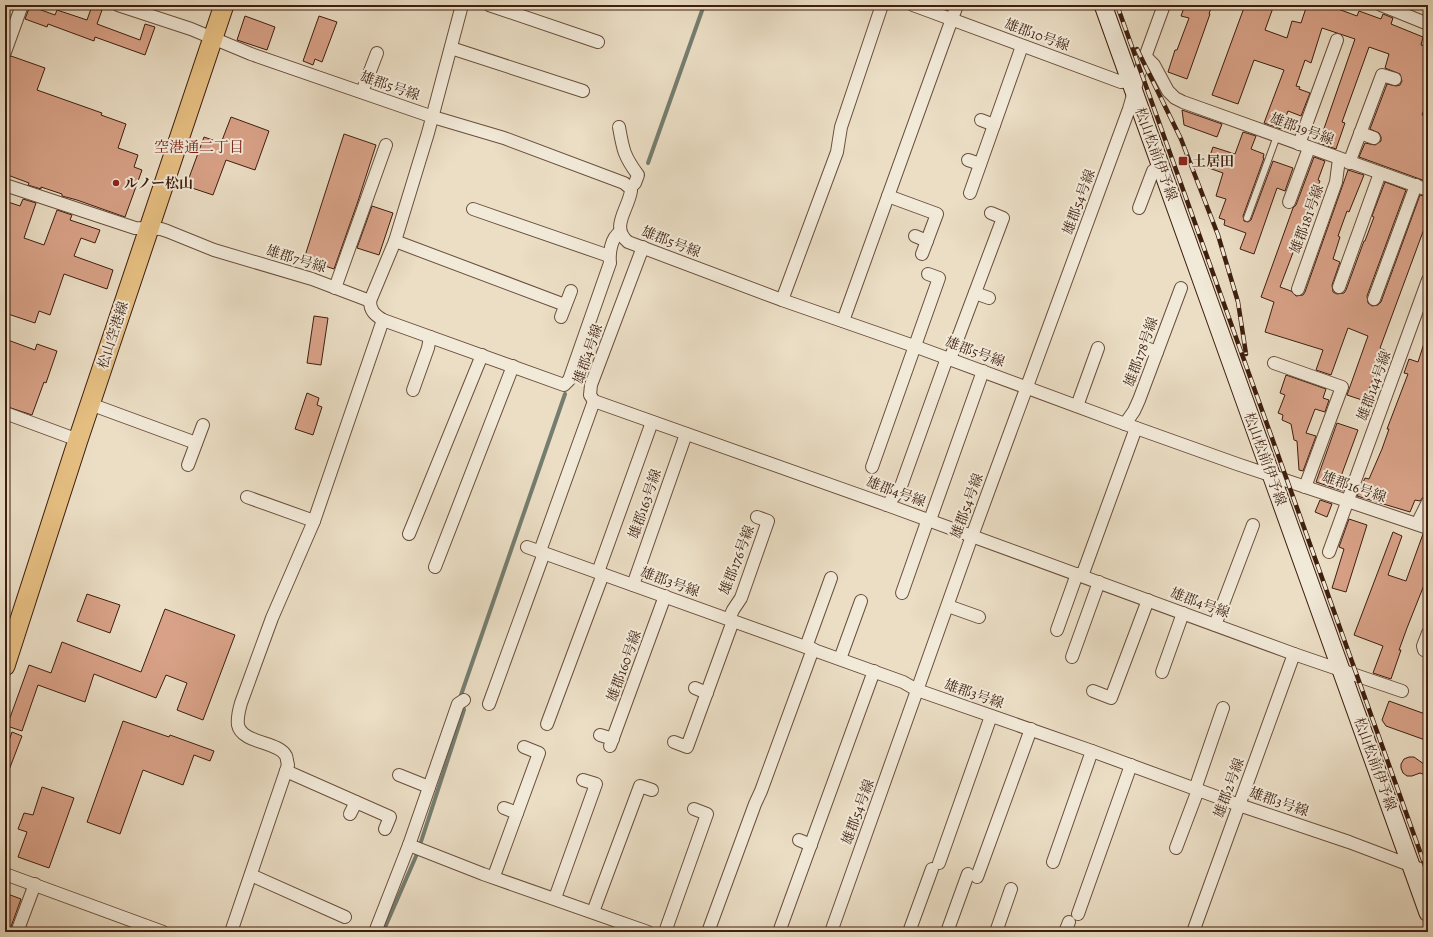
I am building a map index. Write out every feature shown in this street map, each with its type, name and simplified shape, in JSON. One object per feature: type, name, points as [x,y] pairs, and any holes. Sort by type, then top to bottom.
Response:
[{"type":"main road","name":"松山空港線","points":[[5,666],[78,440],[224,5]]},
{"type":"main road","name":"松山松前伊予線","points":[[1103,5],[1135,81],[1160,166],[1428,913]]},
{"type":"street","points":[[5,52],[22,5]]},
{"type":"street","name":"雄郡5号線","points":[[118,5],[191,29],[251,54],[433,117],[504,138],[624,183],[630,188],[630,196],[619,226],[623,238],[628,242],[782,300],[914,346],[1130,426],[1271,475]]},
{"type":"street","points":[[462,5],[433,117],[395,241],[370,301],[370,308],[375,315],[383,320],[564,385],[569,380],[603,285],[610,263],[609,256],[616,235],[620,232]]},
{"type":"street","points":[[489,5],[582,43],[598,42]]},
{"type":"street","points":[[782,300],[837,152],[841,127],[882,5]]},
{"type":"street","name":"雄郡10号線","points":[[912,5],[1121,82],[1135,81]]},
{"type":"street","points":[[843,321],[957,5]]},
{"type":"street","name":"雄郡54号線","points":[[831,932],[972,536],[1126,116],[1135,81],[1146,57],[1164,5]]},
{"type":"street","points":[[1381,5],[1428,24]]},
{"type":"street","points":[[1289,202],[1304,146],[1337,40]]},
{"type":"street","points":[[970,193],[1022,46]]},
{"type":"street","points":[[451,48],[583,91]]},
{"type":"street","points":[[362,92],[377,53]]},
{"type":"street","name":"雄郡19号線","points":[[1146,57],[1154,65],[1168,91],[1175,98],[1183,102],[1428,190]]},
{"type":"street","name":"雄郡181号線","points":[[1296,281],[1316,220],[1336,182],[1344,161],[1360,133],[1382,75],[1394,79]]},
{"type":"street","points":[[981,120],[994,124]]},
{"type":"street","points":[[619,127],[623,151],[638,176],[635,183],[630,188]]},
{"type":"street","points":[[1360,133],[1374,138]]},
{"type":"street","points":[[335,288],[386,145]]},
{"type":"street","points":[[968,160],[980,164]]},
{"type":"street","points":[[1139,208],[1153,171],[1160,166]]},
{"type":"street","points":[[1339,287],[1380,173]]},
{"type":"street","name":"雄郡7号線","points":[[5,185],[135,228],[161,229],[214,250],[312,279],[370,301]]},
{"type":"street","points":[[1374,299],[1416,185]]},
{"type":"street","points":[[888,196],[937,214],[922,254]]},
{"type":"street","points":[[472,209],[609,256]]},
{"type":"street","points":[[887,504],[900,489],[948,359],[1003,218],[991,213]]},
{"type":"street","points":[[914,236],[927,241]]},
{"type":"street","points":[[395,241],[565,305]]},
{"type":"street","name":"雄郡4号線","points":[[643,247],[591,385],[590,395],[594,401],[887,504],[1294,654],[1402,691]]},
{"type":"street","points":[[872,467],[939,278],[928,274]]},
{"type":"street","name":"雄郡144号線","points":[[1329,552],[1428,280]]},
{"type":"street","points":[[561,317],[570,292]]},
{"type":"street","points":[[975,293],[989,298]]},
{"type":"street","name":"雄郡178号線","points":[[1057,630],[1080,575],[1134,411],[1157,352],[1175,294]]},
{"type":"street","points":[[231,932],[288,765],[286,755],[280,750],[242,733],[238,726],[238,716],[241,703],[272,618],[314,521],[383,320]]},
{"type":"street","points":[[413,390],[428,348],[430,337]]},
{"type":"street","points":[[1077,406],[1098,348]]},
{"type":"street","points":[[1146,348],[1157,352]]},
{"type":"street","points":[[408,527],[482,355]]},
{"type":"street","points":[[1274,363],[1342,387],[1305,487]]},
{"type":"street","points":[[435,567],[513,366]]},
{"type":"street","points":[[902,593],[983,371]]},
{"type":"street","points":[[489,704],[594,401]]},
{"type":"street","points":[[90,404],[196,443]]},
{"type":"street","points":[[5,413],[78,440]]},
{"type":"street","points":[[547,724],[652,422]]},
{"type":"street","points":[[188,465],[203,425]]},
{"type":"street","name":"雄郡163号線","points":[[633,585],[686,434]]},
{"type":"street","name":"雄郡16号線","points":[[1271,475],[1422,526]]},
{"type":"street","points":[[247,497],[314,521]]},
{"type":"street","points":[[1422,526],[1428,502]]},
{"type":"street","name":"雄郡176号線","points":[[731,620],[732,610],[741,598],[768,521],[757,517]]},
{"type":"street","points":[[1215,625],[1248,529]]},
{"type":"street","name":"雄郡3号線","points":[[527,547],[874,671],[903,682],[917,690],[1031,729],[1428,872]]},
{"type":"street","points":[[708,932],[755,804],[762,791],[831,578]]},
{"type":"street","points":[[1072,657],[1099,582]]},
{"type":"street","name":"雄郡160号線","points":[[600,735],[612,743],[635,660],[665,596]]},
{"type":"street","points":[[1093,691],[1111,698],[1148,600]]},
{"type":"street","points":[[840,659],[862,601]]},
{"type":"street","points":[[948,606],[979,617]]},
{"type":"street","points":[[1162,672],[1183,613]]},
{"type":"street","points":[[674,742],[687,747],[707,693],[731,620]]},
{"type":"street","points":[[1424,650],[1423,646],[1428,633]]},
{"type":"street","name":"雄郡2号線","points":[[1193,932],[1294,654]]},
{"type":"street","points":[[779,932],[874,671]]},
{"type":"street","points":[[695,688],[707,693]]},
{"type":"street","points":[[375,932],[414,847],[429,787],[461,702]]},
{"type":"street","points":[[1176,848],[1223,708]]},
{"type":"street","points":[[909,932],[991,716]]},
{"type":"street","points":[[948,932],[1031,729]]},
{"type":"street","points":[[494,876],[539,753],[524,748]]},
{"type":"street","points":[[1053,862],[1092,751]]},
{"type":"street","points":[[1071,923],[1131,765]]},
{"type":"street","points":[[286,771],[390,817],[385,829]]},
{"type":"street","points":[[400,775],[429,787]]},
{"type":"street","points":[[555,898],[596,784],[583,780]]},
{"type":"street","points":[[593,912],[624,846],[640,786],[652,790]]},
{"type":"street","points":[[350,814],[356,802]]},
{"type":"street","points":[[504,808],[517,813]]},
{"type":"street","points":[[665,932],[680,873],[707,814],[694,809]]},
{"type":"street","points":[[799,840],[811,845]]},
{"type":"street","points":[[414,847],[483,874],[494,876],[648,932]]},
{"type":"street","points":[[5,874],[163,932]]},
{"type":"street","points":[[251,875],[345,917]]},
{"type":"street","points":[[17,932],[35,884]]},
{"type":"street","points":[[996,932],[1011,889]]},
{"type":"lane","points":[[1247,218],[1277,136]]},
{"type":"building","points":[[1185,5],[1212,5],[1187,79],[1168,72],[1175,50],[1177,50],[1189,18],[1181,16]]},
{"type":"building","points":[[1245,5],[1274,5],[1265,30],[1287,38],[1292,21],[1301,23],[1307,5],[1320,5],[1329,8],[1330,6],[1357,16],[1359,11],[1381,19],[1383,14],[1393,18],[1391,24],[1423,37],[1421,45],[1428,47],[1428,99],[1422,115],[1428,116],[1428,182],[1359,157],[1365,143],[1375,145],[1381,141],[1379,133],[1370,129],[1387,84],[1396,86],[1400,85],[1402,81],[1400,74],[1385,68],[1389,54],[1369,47],[1342,122],[1345,123],[1336,149],[1319,143],[1355,39],[1322,28],[1311,63],[1305,60],[1296,86],[1300,87],[1299,89],[1310,93],[1301,116],[1288,111],[1281,129],[1264,123],[1284,70],[1254,60],[1238,104],[1212,95]]},
{"type":"building","points":[[30,6],[55,15],[57,10],[87,20],[92,6],[102,10],[97,24],[140,40],[145,24],[155,27],[145,55],[95,37],[94,41],[48,24],[47,27],[25,19]]},
{"type":"building","points":[[245,16],[275,27],[267,50],[237,40]]},
{"type":"building","points":[[319,16],[337,22],[322,62],[315,59],[313,65],[303,61]]},
{"type":"building","points":[[11,56],[45,68],[37,90],[102,113],[101,115],[126,124],[118,148],[138,155],[134,167],[142,170],[125,217],[62,196],[62,194],[41,187],[41,189],[28,185],[29,183],[5,174],[5,128],[8,118],[5,117],[5,67]]},
{"type":"building","points":[[1182,110],[1222,124],[1217,137],[1184,125]]},
{"type":"building","points":[[231,117],[269,131],[255,170],[226,160],[213,195],[186,186],[204,137],[221,143]]},
{"type":"building","points":[[1243,132],[1256,136],[1251,149],[1264,154],[1264,158],[1243,216],[1244,221],[1248,222],[1251,220],[1273,161],[1293,168],[1285,191],[1277,188],[1254,254],[1240,249],[1246,233],[1224,225],[1225,220],[1219,218],[1226,199],[1216,196],[1223,173],[1206,167],[1213,147],[1235,154]]},
{"type":"building","points":[[344,134],[376,145],[334,269],[304,259]]},
{"type":"building","points":[[1314,157],[1325,161],[1318,180],[1320,181],[1280,287],[1291,291],[1296,296],[1303,295],[1305,292],[1348,170],[1364,175],[1349,212],[1347,211],[1338,236],[1340,237],[1333,259],[1340,262],[1332,285],[1333,292],[1337,294],[1344,293],[1346,290],[1374,217],[1372,216],[1385,182],[1406,190],[1367,296],[1368,303],[1372,306],[1378,305],[1381,302],[1420,195],[1428,197],[1428,222],[1424,229],[1380,348],[1386,351],[1374,376],[1365,401],[1347,395],[1368,336],[1348,328],[1331,375],[1316,370],[1323,350],[1265,332],[1274,302],[1261,297],[1293,208],[1296,205]]},
{"type":"building","points":[[23,199],[36,203],[24,238],[44,245],[57,210],[72,215],[70,220],[100,230],[95,243],[81,238],[74,256],[113,270],[107,289],[64,274],[50,315],[39,311],[35,323],[5,313],[5,201],[20,206]]},
{"type":"building","points":[[372,206],[393,213],[379,255],[357,248]]},
{"type":"building","points":[[314,316],[328,318],[321,365],[307,363]]},
{"type":"building","points":[[1426,337],[1428,337],[1428,495],[1424,496],[1420,501],[1415,500],[1410,512],[1357,496],[1365,478],[1369,479],[1382,449],[1389,429],[1387,429],[1408,374],[1404,373],[1409,359],[1418,362]]},
{"type":"building","points":[[5,339],[35,350],[37,344],[57,351],[46,383],[44,382],[32,415],[5,406]]},
{"type":"building","points":[[1286,375],[1326,389],[1323,398],[1329,400],[1325,412],[1315,409],[1306,433],[1316,436],[1303,471],[1299,470],[1297,441],[1294,440],[1291,424],[1282,420],[1283,415],[1278,413],[1285,395],[1280,393]]},
{"type":"building","points":[[307,393],[319,398],[317,405],[322,407],[313,435],[295,429]]},
{"type":"building","points":[[1337,423],[1358,430],[1340,479],[1347,482],[1343,491],[1316,482]]},
{"type":"building","points":[[1320,500],[1332,504],[1327,517],[1315,512]]},
{"type":"building","points":[[1349,519],[1367,525],[1346,592],[1332,588],[1344,549],[1339,547]]},
{"type":"building","points":[[1393,532],[1402,536],[1388,575],[1406,581],[1423,534],[1428,535],[1428,575],[1399,650],[1401,650],[1391,679],[1373,673],[1383,646],[1354,635]]},
{"type":"building","points":[[87,594],[120,605],[110,633],[77,621]]},
{"type":"building","points":[[165,609],[235,635],[203,720],[177,710],[187,683],[166,675],[156,698],[94,674],[85,702],[38,685],[22,731],[7,726],[29,665],[51,673],[62,642],[141,672]]},
{"type":"building","points":[[1389,701],[1428,715],[1428,741],[1386,726],[1382,720]]},
{"type":"building","points":[[123,721],[169,737],[170,735],[214,751],[210,761],[194,755],[183,785],[143,770],[120,834],[87,822]]},
{"type":"building","points":[[12,732],[22,736],[5,778],[5,752]]},
{"type":"building","points":[[1414,757],[1428,767],[1428,776],[1420,773],[1407,776],[1403,773],[1401,764],[1404,759]]},
{"type":"building","points":[[42,787],[74,798],[49,868],[18,857],[27,832],[18,829],[24,813],[33,815]]},
{"type":"building","points":[[5,893],[21,899],[9,932],[5,932]]},
{"type":"waterway","points":[[648,163],[704,5]]},
{"type":"waterway","points":[[383,932],[417,854],[464,710],[461,695],[565,394]]},
{"type":"railway","points":[[1117,5],[1428,874]]},
{"type":"railway","points":[[1137,49],[1181,139],[1218,235],[1238,302],[1246,354]]},
{"type":"place","name":"土居田","points":[[1183,161]]},
{"type":"place","name":"ルノー松山","points":[[116,183]]},
{"type":"district","name":"空港通二丁目","points":[[199,147]]}]
